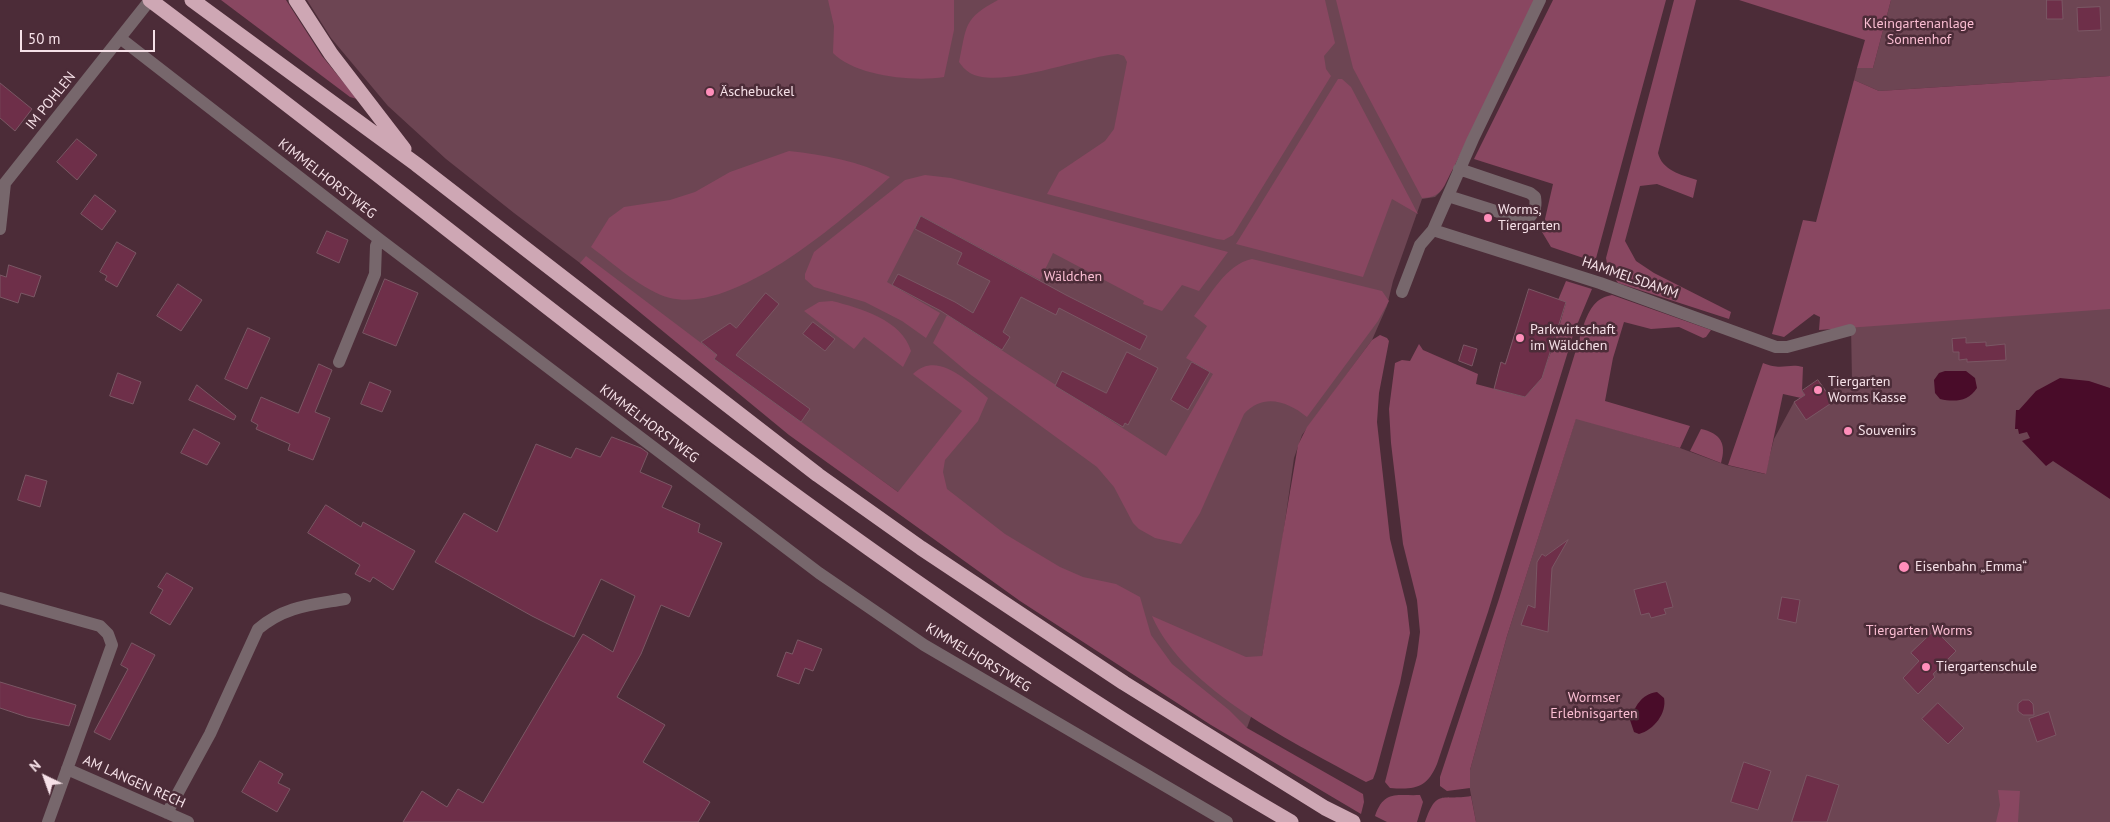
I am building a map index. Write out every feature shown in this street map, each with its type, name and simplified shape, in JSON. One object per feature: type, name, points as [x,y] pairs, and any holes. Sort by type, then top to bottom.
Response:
[{"type":"highway","points":[[150,0],[728,446],[1007,643],[1202,770],[1291,822]]},
{"type":"highway","points":[[192,0],[416,164],[818,474],[921,548],[1124,683],[1325,808],[1353,822]]},
{"type":"highway","points":[[296,0],[331,54],[416,164]]},
{"type":"street","points":[[120,38],[150,0]]},
{"type":"street","points":[[1402,292],[1420,245],[1434,230],[1459,169],[1540,0]]},
{"type":"street","name":"IM POHLEN","points":[[0,229],[2,181],[120,38]]},
{"type":"street","name":"KIMMELHORSTWEG","points":[[120,38],[379,239],[819,573],[924,645],[1227,822]]},
{"type":"street","points":[[1448,196],[1521,219],[1528,219],[1532,215],[1536,203],[1535,198],[1530,193],[1459,169]]},
{"type":"street","name":"HAMMELSDAMM","points":[[1434,230],[1600,282],[1706,320],[1755,341],[1787,347],[1850,330]]},
{"type":"street","points":[[338,362],[375,274],[376,246],[379,239]]},
{"type":"street","name":"AM LANGEN RECH","points":[[0,598],[100,626],[108,634],[112,645],[48,822]]},
{"type":"street","points":[[167,812],[210,734],[258,629],[273,617],[288,609],[345,599]]},
{"type":"street","name":"AM LANGEN RECH","points":[[67,769],[188,822]]},
{"type":"green space","name":"Wäldchen","points":[[307,0],[1536,0],[1440,192],[1435,197],[1422,199],[1393,281],[1387,306],[1372,340],[1302,435],[1294,458],[1280,557],[1251,717],[1247,728],[898,492],[580,263],[514,213],[446,159],[388,106],[331,38]]},
{"type":"green space","name":"Kleingartenanlage Sonnenhof","points":[[1891,0],[2110,0],[2110,76],[1879,91],[1854,80],[1857,68],[1873,68]]},
{"type":"green space","name":"Tiergarten Worms","points":[[2110,308],[2110,822],[1476,822],[1468,779],[1470,770],[1507,636],[1576,418],[1680,448],[1726,465],[1765,474],[1774,439],[1794,402],[1821,384],[1828,393],[1844,381],[1852,381],[1851,326]]},
{"type":"shaded area","points":[[221,0],[286,0],[322,56],[357,99],[350,97]]},
{"type":"shaded area","points":[[828,0],[954,0],[954,30],[944,77],[901,78],[870,72],[843,61],[833,53],[834,26]]},
{"type":"shaded area","points":[[998,0],[1325,0],[1335,43],[1324,56],[1326,69],[1331,76],[1233,235],[1224,240],[1217,239],[1047,194],[1059,172],[1105,141],[1114,129],[1127,62],[1124,56],[1118,54],[1021,75],[984,77],[970,73],[959,62],[968,24],[978,12]]},
{"type":"shaded area","points":[[1336,0],[1536,0],[1445,185],[1439,193],[1422,198],[1353,68]]},
{"type":"shaded area","points":[[1553,0],[1666,0],[1595,262],[1551,247],[1542,232],[1553,184],[1474,159]]},
{"type":"shaded area","points":[[1674,0],[1696,0],[1658,153],[1660,159],[1668,168],[1697,180],[1693,198],[1657,184],[1640,186],[1625,241],[1636,261],[1654,273],[1731,312],[1729,319],[1618,283],[1608,269],[1606,258]]},
{"type":"shaded area","points":[[1739,0],[1891,0],[1873,68],[1857,68],[1865,40]]},
{"type":"shaded area","points":[[2110,76],[2110,309],[1819,330],[1820,317],[1814,314],[1784,337],[1772,334],[1803,220],[1816,222],[1854,80],[1879,91]]},
{"type":"shaded area","points":[[1338,79],[1342,79],[1351,87],[1418,214],[1392,199],[1363,277],[1236,244]]},
{"type":"shaded area","points":[[789,151],[841,160],[878,171],[890,177],[846,216],[788,259],[756,278],[726,292],[697,299],[670,298],[649,289],[591,247],[609,218],[624,207],[670,200],[695,192],[730,172]]},
{"type":"shaded area","points":[[925,175],[951,178],[1228,252],[1199,291],[1182,285],[1162,311],[1143,304],[1144,301],[1053,253],[1040,280],[921,216],[887,282],[940,313],[926,338],[902,321],[865,302],[814,287],[805,279],[805,274],[814,252],[905,180]]},
{"type":"shaded area","points":[[586,256],[717,355],[715,359],[898,492],[962,411],[913,374],[923,367],[932,365],[952,371],[962,377],[988,398],[978,421],[945,460],[943,472],[947,489],[1005,534],[1060,567],[1083,577],[1116,584],[1140,597],[1151,635],[1172,664],[1229,710],[1247,728],[1363,794],[1364,802],[1361,814],[1211,725],[1020,601],[789,435],[580,263]]},
{"type":"shaded area","points":[[1252,259],[1382,291],[1389,301],[1378,321],[1307,417],[1283,403],[1275,402],[1259,403],[1251,407],[1244,414],[1200,513],[1181,544],[1155,538],[1139,529],[1133,523],[1114,487],[1097,467],[971,375],[933,343],[947,315],[1166,456],[1213,374],[1186,358],[1207,326],[1194,316],[1226,274],[1234,267]]},
{"type":"shaded area","points":[[1566,281],[1592,289],[1574,332],[1488,612],[1437,764],[1429,778],[1419,786],[1413,788],[1390,788],[1385,782],[1417,656],[1420,632],[1417,600],[1403,544],[1391,443],[1389,409],[1395,363],[1402,360],[1410,361],[1419,344],[1423,350],[1478,374],[1476,384],[1525,397],[1540,376],[1551,353],[1566,303],[1558,300]]},
{"type":"shaded area","points":[[1612,295],[1711,330],[1703,338],[1679,327],[1651,329],[1624,322],[1613,358],[1605,401],[1690,426],[1680,448],[1576,419],[1507,636],[1470,770],[1470,788],[1447,791],[1440,786],[1440,777],[1499,599],[1584,324],[1594,305],[1606,296]]},
{"type":"shaded area","points":[[832,301],[855,307],[879,317],[899,331],[911,351],[903,367],[864,337],[854,349],[804,311],[819,302]]},
{"type":"shaded area","points":[[1380,335],[1389,341],[1379,393],[1377,422],[1390,539],[1407,607],[1410,633],[1400,683],[1376,771],[1373,779],[1366,782],[1276,733],[1216,691],[1189,668],[1168,643],[1152,616],[1246,657],[1262,656],[1298,445],[1307,427],[1372,340]]},
{"type":"shaded area","points":[[1763,363],[1780,367],[1803,367],[1802,391],[1805,395],[1801,398],[1783,394],[1766,474],[1728,465]]},
{"type":"shaded area","points":[[1945,371],[1966,371],[1975,378],[1977,388],[1969,396],[1960,400],[1940,399],[1935,393],[1934,380],[1939,373]]},
{"type":"shaded area","points":[[2060,378],[2089,381],[2110,388],[2110,499],[2053,461],[2046,466],[2022,441],[2030,438],[2027,432],[2019,434],[2018,429],[2015,429],[2016,410],[2019,410],[2036,391]]},
{"type":"shaded area","points":[[1701,429],[1713,433],[1720,440],[1723,450],[1721,463],[1690,451]]},
{"type":"shaded area","points":[[1657,692],[1664,698],[1661,715],[1650,729],[1639,734],[1634,732],[1630,720],[1637,706],[1647,695]]},
{"type":"shaded area","points":[[1998,790],[2020,791],[2018,822],[1996,822],[2000,805]]},
{"type":"shaded area","points":[[1398,795],[1420,795],[1423,802],[1417,822],[1387,822],[1375,816],[1382,802],[1387,798]]},
{"type":"shaded area","points":[[1471,796],[1476,822],[1425,822],[1429,811],[1437,800],[1446,797]]},
{"type":"building","points":[[2047,0],[2062,0],[2063,19],[2047,19]]},
{"type":"building","points":[[2100,7],[2101,30],[2078,31],[2077,8]]},
{"type":"building","points":[[0,83],[32,109],[15,131],[0,118]]},
{"type":"building","points":[[77,139],[97,155],[77,180],[57,162]]},
{"type":"building","points":[[95,195],[116,211],[102,230],[81,214]]},
{"type":"building","points":[[921,216],[1066,295],[1147,336],[1140,350],[1059,308],[1056,315],[1021,297],[1003,332],[1010,337],[1002,350],[941,311],[892,285],[898,274],[973,313],[990,281],[957,264],[962,253],[915,229]]},
{"type":"building","points":[[327,231],[348,240],[339,263],[317,253]]},
{"type":"building","points":[[117,242],[136,253],[117,287],[105,280],[107,276],[100,272]]},
{"type":"building","points":[[9,265],[41,276],[34,297],[21,293],[18,303],[0,297],[0,275],[6,277]]},
{"type":"building","points":[[385,279],[418,293],[396,346],[363,333]]},
{"type":"building","points":[[178,284],[202,300],[181,331],[157,316]]},
{"type":"building","points":[[1529,289],[1566,302],[1542,378],[1525,397],[1494,389],[1501,362],[1505,364]]},
{"type":"building","points":[[766,293],[779,304],[736,355],[810,409],[801,422],[714,359],[717,355],[701,342],[730,323],[736,328]]},
{"type":"building","points":[[813,322],[835,339],[825,351],[803,334]]},
{"type":"building","points":[[248,328],[270,338],[247,389],[225,379]]},
{"type":"building","points":[[1966,338],[1966,343],[1986,342],[1986,346],[2005,344],[2006,360],[1967,362],[1967,359],[1959,360],[1959,352],[1953,352],[1952,339]]},
{"type":"building","points":[[1464,345],[1477,349],[1472,366],[1459,361]]},
{"type":"building","points":[[1127,352],[1158,368],[1128,425],[1125,423],[1123,427],[1055,386],[1062,371],[1106,393]]},
{"type":"building","points":[[1192,362],[1210,372],[1188,410],[1171,400]]},
{"type":"building","points":[[319,364],[332,370],[315,412],[330,418],[313,460],[288,450],[290,444],[256,429],[258,425],[251,421],[261,397],[298,413]]},
{"type":"building","points":[[118,373],[141,382],[133,404],[110,396]]},
{"type":"building","points":[[1818,380],[1833,402],[1806,420],[1794,402],[1805,395],[1802,391]]},
{"type":"building","points":[[370,382],[391,391],[382,412],[361,404]]},
{"type":"building","points":[[197,385],[236,416],[234,420],[189,400]]},
{"type":"building","points":[[194,429],[220,443],[207,465],[181,453]]},
{"type":"building","points":[[612,437],[641,448],[648,453],[640,472],[672,486],[662,507],[700,524],[698,532],[722,543],[689,617],[661,605],[641,654],[617,697],[665,725],[643,762],[710,802],[698,822],[403,822],[422,791],[447,807],[458,789],[483,803],[583,634],[613,652],[635,596],[601,579],[574,637],[435,562],[464,513],[497,532],[536,444],[571,458],[576,448],[600,457]]},
{"type":"building","points":[[26,475],[47,481],[40,507],[18,500]]},
{"type":"building","points":[[326,505],[361,527],[363,522],[415,551],[393,590],[373,577],[370,582],[355,574],[360,565],[308,533]]},
{"type":"building","points":[[1568,540],[1552,568],[1548,632],[1521,625],[1528,605],[1535,608],[1537,562],[1542,554],[1545,556]]},
{"type":"building","points":[[167,573],[193,588],[170,625],[150,613],[163,590],[158,587]]},
{"type":"building","points":[[1666,582],[1673,607],[1664,609],[1666,614],[1651,618],[1649,613],[1641,615],[1634,590]]},
{"type":"building","points":[[1782,597],[1800,600],[1796,623],[1778,619]]},
{"type":"building","name":"Tiergartenschule","points":[[1935,630],[1956,651],[1933,674],[1935,677],[1918,694],[1903,678],[1919,661],[1911,653]]},
{"type":"building","points":[[798,640],[822,649],[813,671],[805,668],[799,684],[777,676],[786,652],[792,654]]},
{"type":"building","points":[[132,643],[155,655],[110,740],[94,732],[128,669],[121,665]]},
{"type":"building","points":[[0,682],[76,705],[69,726],[27,717],[0,708]]},
{"type":"building","points":[[2023,700],[2029,700],[2033,704],[2034,715],[2023,715],[2018,711],[2018,704]]},
{"type":"building","points":[[1938,703],[1964,728],[1948,744],[1922,719]]},
{"type":"building","points":[[2049,712],[2056,735],[2037,742],[2029,719]]},
{"type":"building","points":[[260,761],[283,774],[278,783],[290,789],[277,812],[242,792]]},
{"type":"building","points":[[1744,762],[1771,771],[1758,810],[1731,802]]},
{"type":"building","points":[[1807,775],[1839,785],[1827,822],[1792,822]]},
{"type":"place","name":"Äschebuckel","points":[[710,92]]},
{"type":"place","name":"Worms, Tiergarten","points":[[1488,218]]},
{"type":"place","name":"Parkwirtschaft im Wäldchen","points":[[1520,338]]},
{"type":"place","name":"Tiergarten Worms Kasse","points":[[1818,390]]},
{"type":"place","name":"Souvenirs","points":[[1848,431]]},
{"type":"place","name":"Eisenbahn „Emma“","points":[[1904,567]]},
{"type":"place","name":"Tiergartenschule","points":[[1926,667]]},
{"type":"park label","name":"Wormser Erlebnisgarten","points":[[1594,706]]}]
